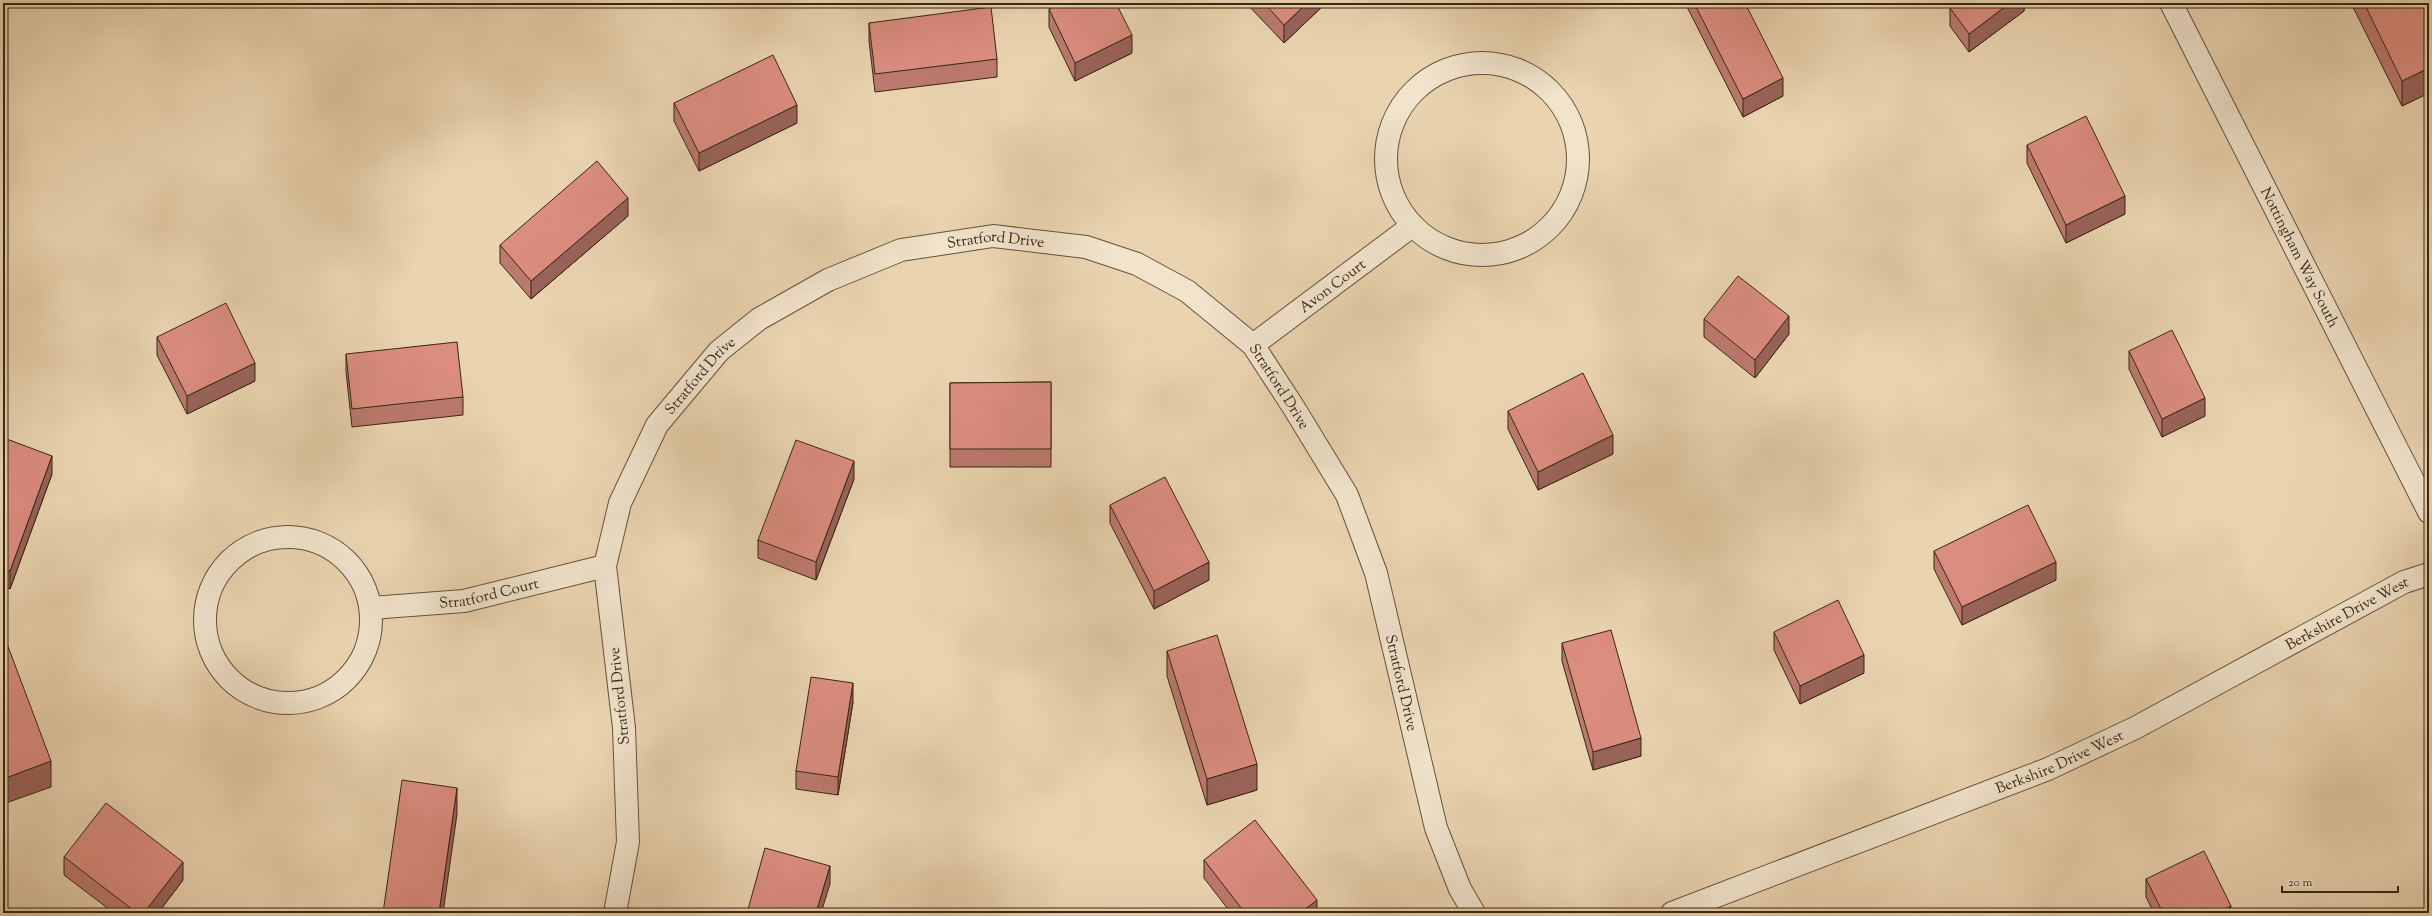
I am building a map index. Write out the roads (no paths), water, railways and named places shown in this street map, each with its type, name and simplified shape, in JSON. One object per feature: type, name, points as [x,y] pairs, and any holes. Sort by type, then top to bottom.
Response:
[{"type":"street","name":"Nottingham Way South","points":[[2171,3],[2429,512]]},
{"type":"street","points":[[1486,64],[1509,67],[1530,76],[1548,90],[1563,107],[1573,129],[1578,152],[1577,175],[1570,198],[1558,218],[1542,235],[1521,247],[1499,254],[1476,256],[1452,251],[1431,241],[1412,226],[1399,208],[1390,187],[1386,164],[1387,142],[1394,120],[1406,100],[1422,84],[1442,72],[1464,65],[1486,64]]},
{"type":"street","name":"Avon Court","points":[[1253,345],[1412,226]]},
{"type":"street","name":"Stratford Drive","points":[[616,913],[628,842],[624,728],[605,566],[620,503],[657,425],[719,352],[758,319],[828,280],[901,250],[993,236],[1086,247],[1137,264],[1187,291],[1253,345],[1294,408],[1347,495],[1376,573],[1436,828],[1460,890],[1474,913]]},
{"type":"street","points":[[282,536],[307,539],[330,548],[350,563],[363,584],[371,608],[371,631],[364,652],[353,672],[337,688],[316,698],[294,703],[272,701],[250,694],[238,686],[217,664],[207,644],[204,618],[208,594],[219,572],[236,554],[258,542],[282,536]]},
{"type":"street","name":"Stratford Court","points":[[371,608],[464,602],[605,566]]},
{"type":"street","name":"Berkshire Drive West","points":[[1672,913],[2048,769],[2135,728],[2404,582],[2429,574]]}]
